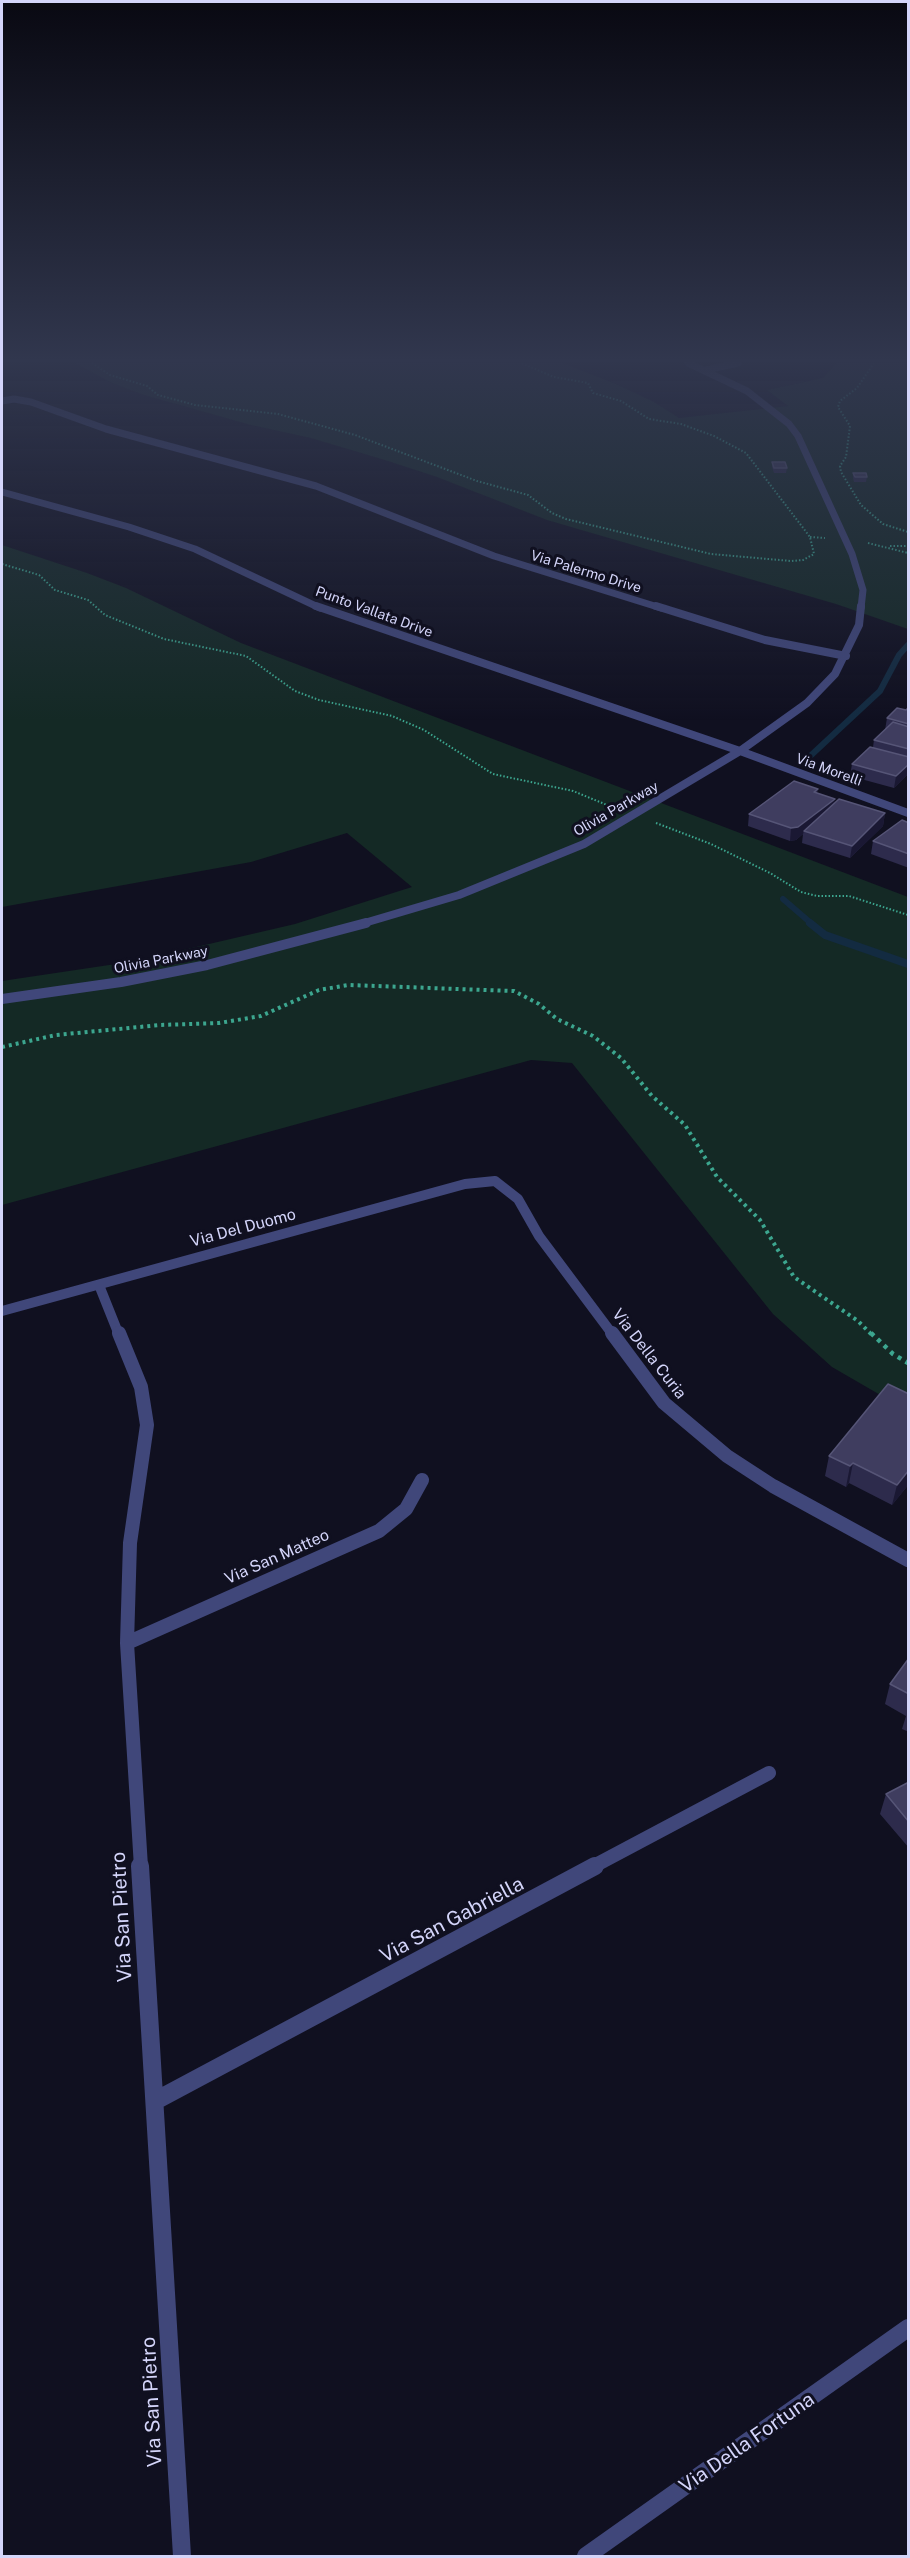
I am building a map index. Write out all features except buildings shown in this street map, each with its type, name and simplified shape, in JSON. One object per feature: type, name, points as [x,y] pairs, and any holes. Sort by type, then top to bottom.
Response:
[{"type":"street","name":"Via Palermo Drive","points":[[303,482],[494,556],[765,640],[846,656]]},
{"type":"street","name":"Olivia Parkway","points":[[2,999],[121,982],[207,965],[390,917],[538,865],[584,844],[740,752],[807,703],[835,674],[846,656],[859,625],[862,609],[860,576],[819,482]]},
{"type":"street","name":"Punto Vallata Drive","points":[[2,492],[129,527],[195,549],[282,592],[345,618],[740,752]]},
{"type":"street","name":"Via Morelli","points":[[740,752],[908,812]]},
{"type":"street","name":"Via Del Duomo","points":[[2,1311],[465,1184],[495,1181]]},
{"type":"street","name":"Via Della Curia","points":[[495,1181],[518,1199],[539,1236],[671,1410],[727,1456],[773,1486],[909,1560]]},
{"type":"street","name":"Via San Pietro","points":[[99,1285],[141,1387],[147,1425],[130,1544],[127,1643],[182,2556]]},
{"type":"street","name":"Via San Matteo","points":[[127,1643],[379,1531],[406,1509],[422,1480]]},
{"type":"street","name":"Via San Gabriella","points":[[155,2102],[769,1773]]},
{"type":"street","name":"Via Della Fortuna","points":[[586,2556],[909,2328]]},
{"type":"path","points":[[482,482],[528,495],[552,513],[566,519],[640,535],[711,554],[803,560],[814,554],[807,532],[769,482]]},
{"type":"path","points":[[847,482],[861,505],[884,524],[909,532]]},
{"type":"path","points":[[909,546],[886,547],[909,553]]},
{"type":"path","points":[[2,564],[39,574],[55,590],[88,600],[105,615],[164,639],[246,656],[295,691],[318,700],[392,716],[468,755],[493,774],[573,791],[711,844],[770,873],[801,892],[817,896],[849,896],[909,915]]},
{"type":"path","points":[[2,1047],[56,1035],[160,1025],[219,1023],[261,1016],[319,990],[348,985],[514,991],[539,1004],[557,1019],[593,1036],[621,1058],[652,1096],[685,1125],[717,1177],[760,1220],[794,1277],[858,1321],[893,1354],[909,1364]]},
{"type":"green space","points":[[451,482],[908,482],[908,629],[836,604],[547,520]]},
{"type":"green space","points":[[2,545],[126,588],[241,643],[908,897],[908,1411],[832,1367],[773,1314],[572,1063],[531,1060],[2,1205],[2,981],[136,961],[295,924],[412,887],[347,833],[251,862],[2,907]]},
{"type":"waterway","points":[[807,759],[880,691],[899,655],[908,645]]},
{"type":"waterway","points":[[783,899],[812,924]]},
{"type":"waterway","points":[[810,923],[825,935],[908,964]]}]
